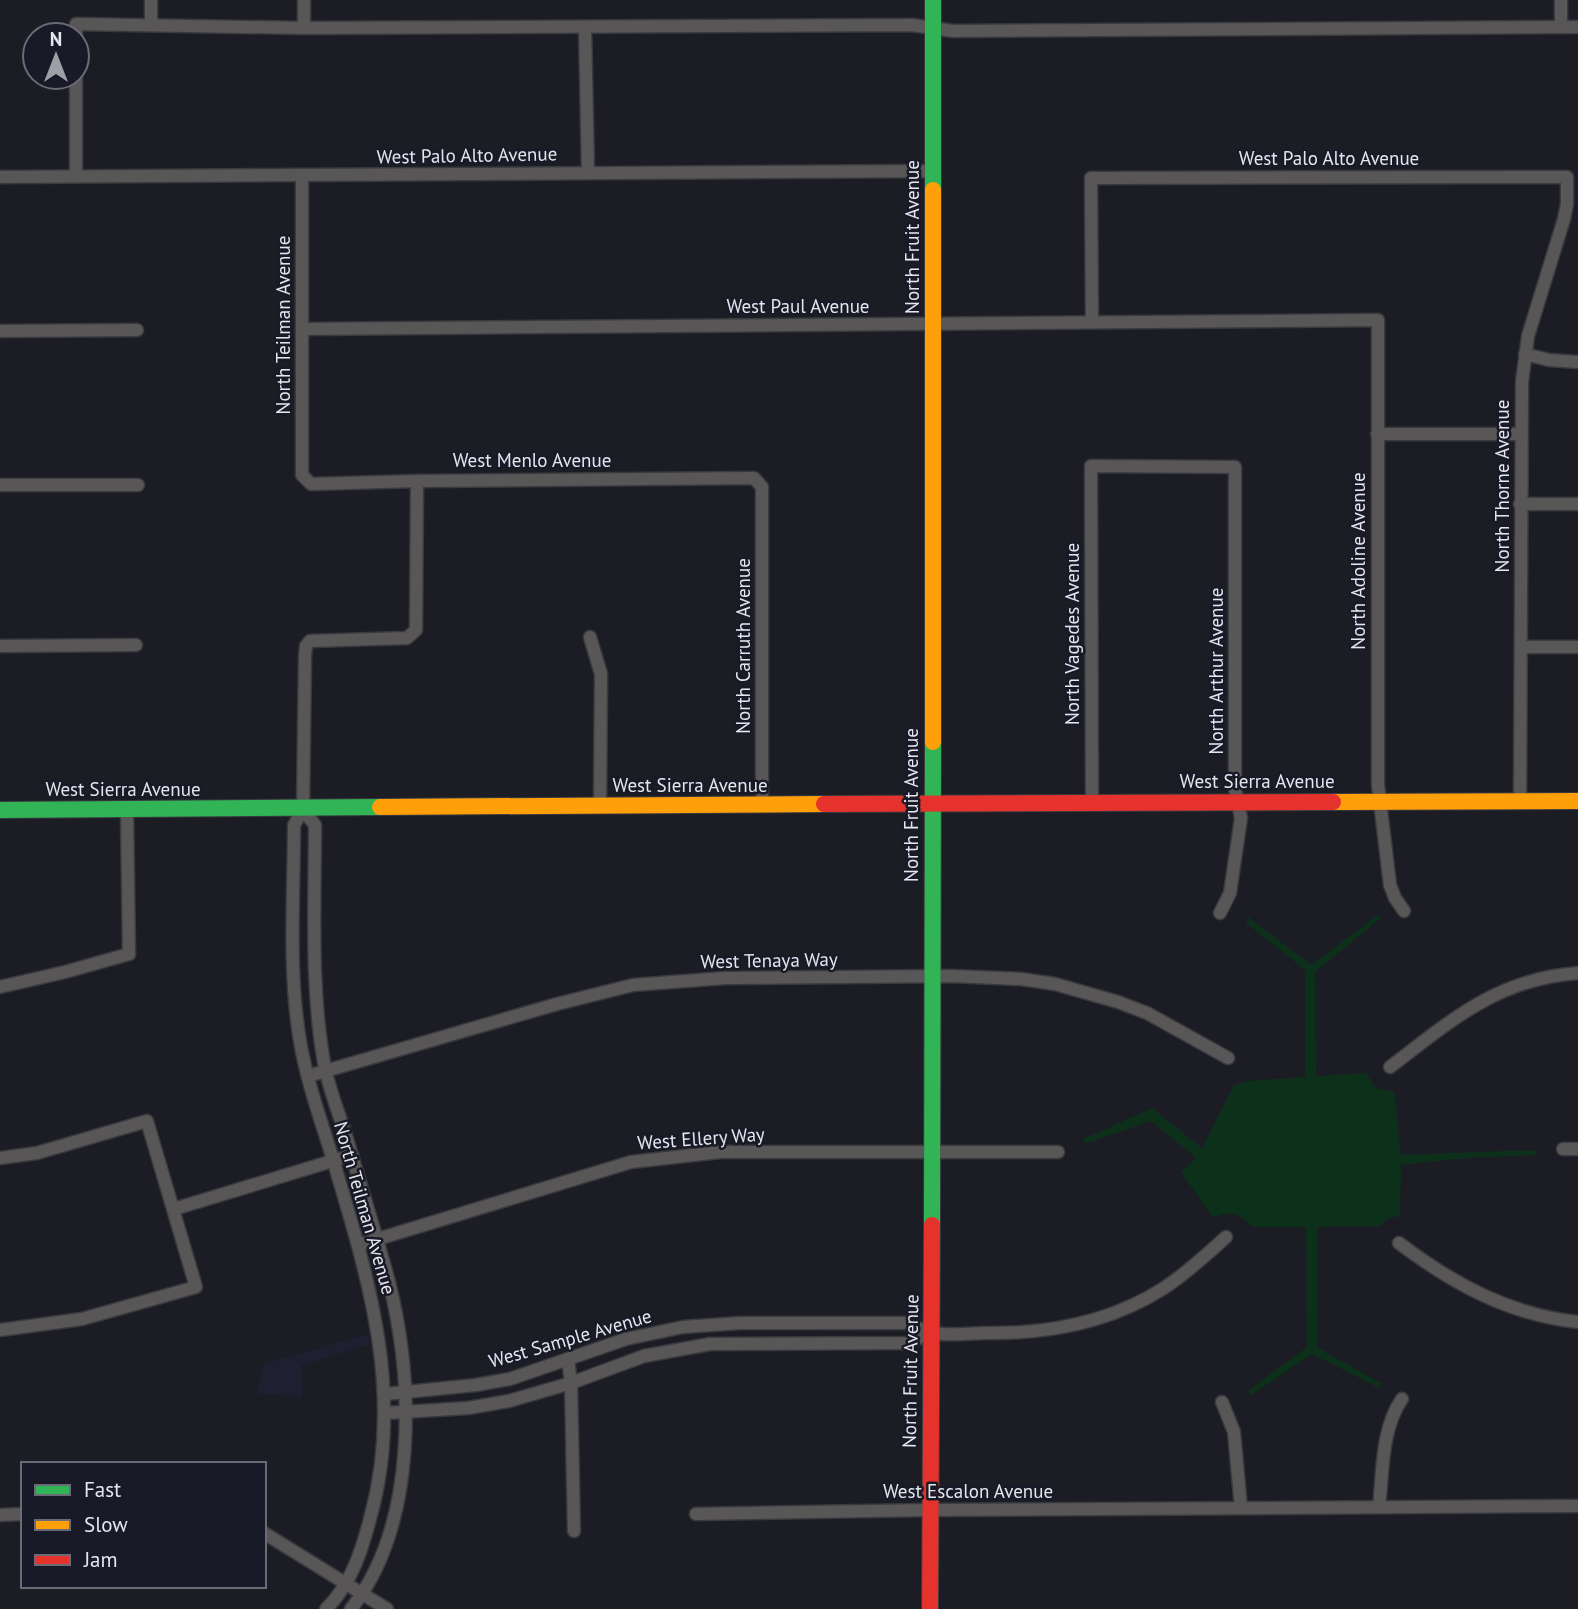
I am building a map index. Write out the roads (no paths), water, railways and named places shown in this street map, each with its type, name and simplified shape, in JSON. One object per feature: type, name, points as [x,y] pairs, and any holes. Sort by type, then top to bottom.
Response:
[{"type":"street","points":[[151,0],[151,24]]},
{"type":"street","points":[[304,0],[304,28]]},
{"type":"street","name":"North Fruit Avenue","points":[[930,1609],[933,0]]},
{"type":"street","points":[[1561,0],[1561,27]]},
{"type":"street","points":[[91,28],[151,24],[304,28],[912,25],[953,31],[1578,27]]},
{"type":"street","points":[[585,27],[588,172]]},
{"type":"street","points":[[76,91],[76,176]]},
{"type":"street","name":"West Palo Alto Avenue","points":[[0,177],[934,171]]},
{"type":"street","name":"North Teilman Avenue","points":[[302,176],[302,475]]},
{"type":"street","name":"West Palo Alto Avenue","points":[[1092,322],[1091,178],[1567,177]]},
{"type":"street","name":"North Thorne Avenue","points":[[1520,801],[1520,434],[1525,354],[1528,336],[1564,219],[1567,177]]},
{"type":"street","name":"West Paul Avenue","points":[[302,329],[1378,320]]},
{"type":"street","name":"North Adoline Avenue","points":[[1378,320],[1380,801]]},
{"type":"street","points":[[0,331],[137,330]]},
{"type":"street","points":[[1525,354],[1578,362]]},
{"type":"street","points":[[1377,434],[1520,434]]},
{"type":"street","name":"North Vagedes Avenue","points":[[1092,802],[1091,466],[1235,467]]},
{"type":"street","name":"North Arthur Avenue","points":[[1220,913],[1230,893],[1241,818],[1235,789],[1235,467]]},
{"type":"street","name":"West Menlo Avenue","points":[[302,475],[311,484],[754,478],[762,487]]},
{"type":"street","name":"North Teilman Avenue","points":[[326,1609],[346,1585],[360,1556],[380,1482],[386,1394],[370,1289],[308,1076],[296,1015],[295,825],[303,810],[306,646],[310,641],[407,638],[413,635],[416,630],[417,481]]},
{"type":"street","points":[[0,485],[138,485]]},
{"type":"street","name":"North Carruth Avenue","points":[[762,487],[762,805]]},
{"type":"street","points":[[1520,504],[1578,504]]},
{"type":"street","points":[[590,637],[601,674],[600,806]]},
{"type":"street","points":[[0,646],[136,645]]},
{"type":"street","points":[[1521,647],[1578,647]]},
{"type":"street","points":[[1380,801],[1390,884],[1404,911]]},
{"type":"street","name":"West Sierra Avenue","points":[[0,810],[1578,801]]},
{"type":"street","points":[[0,987],[129,954],[127,810]]},
{"type":"street","name":"North Teilman Avenue","points":[[303,810],[315,825],[318,1026],[326,1071],[389,1284],[405,1392],[402,1472],[395,1511],[382,1556],[362,1595],[351,1609]]},
{"type":"street","points":[[1390,1067],[1470,1007],[1501,991],[1527,981],[1578,972]]},
{"type":"street","name":"West Tenaya Way","points":[[308,1076],[557,1004],[633,985],[725,978],[933,976],[1021,979],[1087,993],[1147,1013],[1228,1058]]},
{"type":"street","points":[[0,1158],[37,1153],[147,1121],[196,1287],[82,1319],[0,1331]]},
{"type":"street","points":[[1563,1149],[1578,1149]]},
{"type":"street","name":"West Ellery Way","points":[[358,1245],[631,1161],[720,1152],[1058,1152]]},
{"type":"street","points":[[174,1209],[352,1155]]},
{"type":"street","name":"West Sample Avenue","points":[[386,1394],[510,1379],[626,1339],[694,1326],[740,1323],[908,1323],[931,1333],[1004,1334],[1043,1331],[1091,1321],[1163,1289],[1226,1237]]},
{"type":"street","points":[[1399,1243],[1466,1289],[1506,1306],[1556,1320],[1578,1322]]},
{"type":"street","name":"West Sample Avenue","points":[[386,1413],[468,1408],[509,1401],[572,1383],[644,1356],[710,1344],[907,1343],[931,1333]]},
{"type":"street","points":[[568,1359],[572,1383],[574,1531]]},
{"type":"street","points":[[1379,1507],[1388,1426],[1402,1399]]},
{"type":"street","points":[[1222,1402],[1234,1432],[1241,1508]]},
{"type":"street","name":"West Escalon Avenue","points":[[696,1514],[1578,1506]]},
{"type":"street","points":[[0,1515],[21,1514]]},
{"type":"street","points":[[266,1534],[387,1609]]}]
